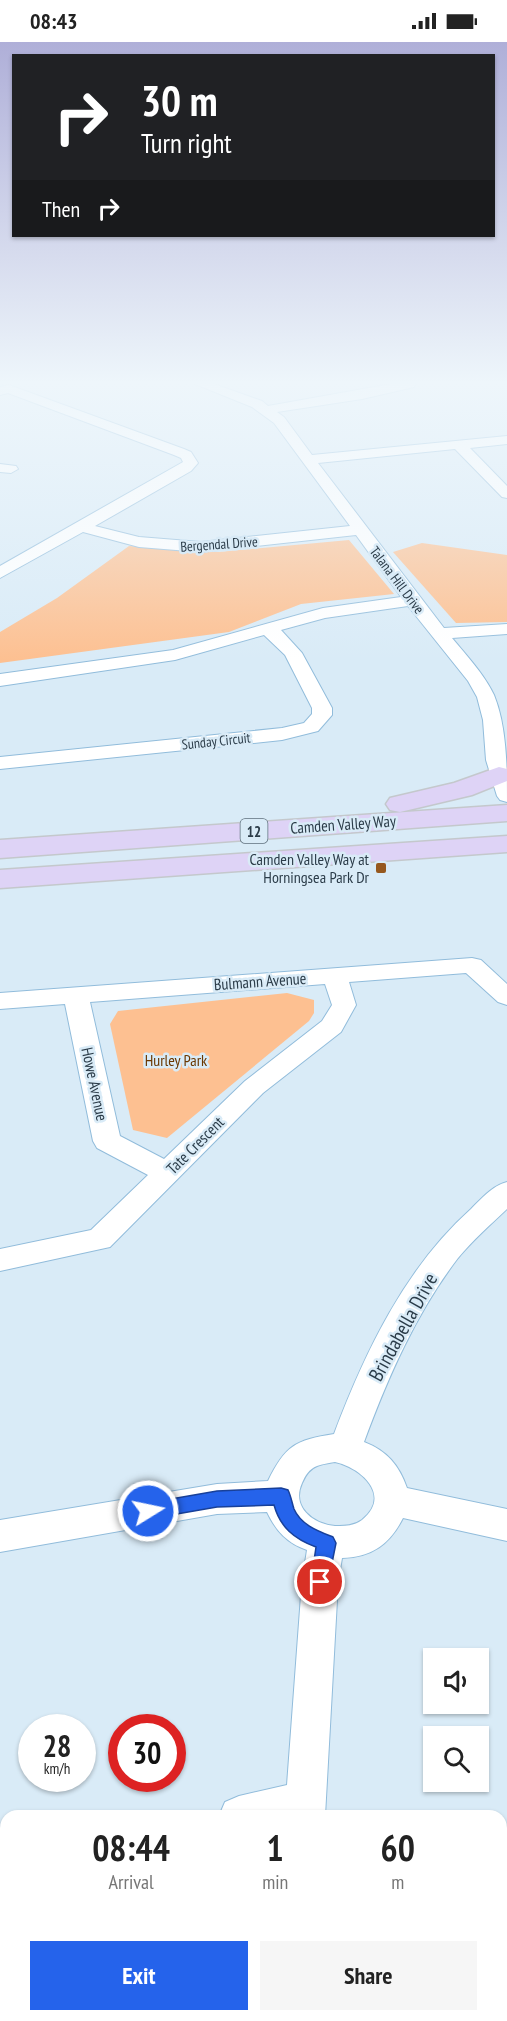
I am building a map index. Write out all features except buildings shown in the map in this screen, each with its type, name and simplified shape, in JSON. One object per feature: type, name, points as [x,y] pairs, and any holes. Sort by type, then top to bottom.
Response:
[{"type":"main road","points":[[89,843],[159,826],[365,811],[463,789],[503,785]]},
{"type":"main road","name":"Camden Valley Way","points":[[0,849],[507,813]]},
{"type":"main road","name":"Camden Valley Way","points":[[0,879],[507,844]]},
{"type":"street","points":[[0,573],[171,476]]},
{"type":"street","name":"Talana Hill Drive","points":[[322,476],[359,530],[476,680],[486,698],[493,720],[503,785]]},
{"type":"street","points":[[490,476],[507,494]]},
{"type":"street","name":"Bergendal Drive","points":[[81,527],[139,542],[201,547],[359,530]]},
{"type":"street","points":[[0,680],[175,655],[323,613],[412,600]]},
{"type":"street","name":"Sunday Circuit","points":[[0,763],[282,734],[311,727],[322,715],[322,708],[290,648],[280,636],[267,629]]},
{"type":"street","points":[[439,634],[507,629]]},
{"type":"street","name":"Bulmann Avenue","points":[[0,1001],[472,965],[507,997]]},
{"type":"street","name":"Tate Crescent","points":[[0,1260],[100,1239],[254,1087],[332,1026],[344,1005],[335,975]]},
{"type":"street","name":"Howe Avenue","points":[[76,995],[107,1141],[168,1173]]},
{"type":"street","name":"Brindabella Drive","points":[[345,1449],[362,1401],[419,1291],[450,1249],[507,1192]]},
{"type":"street","points":[[335,1448],[359,1453],[378,1465],[389,1482],[392,1500],[387,1517],[375,1532],[355,1542],[326,1543],[309,1536],[298,1528],[286,1515],[281,1496],[283,1483],[296,1461],[313,1452],[335,1448]]},
{"type":"street","points":[[0,1536],[217,1499],[281,1496]]},
{"type":"street","points":[[392,1500],[507,1525]]},
{"type":"street","points":[[305,1809],[320,1582],[326,1543]]},
{"type":"green space","points":[[349,540],[394,594],[301,604],[229,632],[0,663],[0,632],[57,598],[129,546],[218,552]]},
{"type":"green space","points":[[422,543],[507,555],[507,622],[456,623],[393,552]]},
{"type":"green space","name":"Hurley Park","points":[[287,993],[314,1000],[314,1013],[309,1021],[167,1138],[133,1130],[110,1024],[118,1011]]},
{"type":"place","name":"Camden Valley Way at Horningsea Park Dr","points":[[381,868]]},
{"type":"route","points":[[148,1511],[217,1499],[281,1496],[286,1515],[298,1528],[309,1536],[326,1543],[320,1582]]}]
